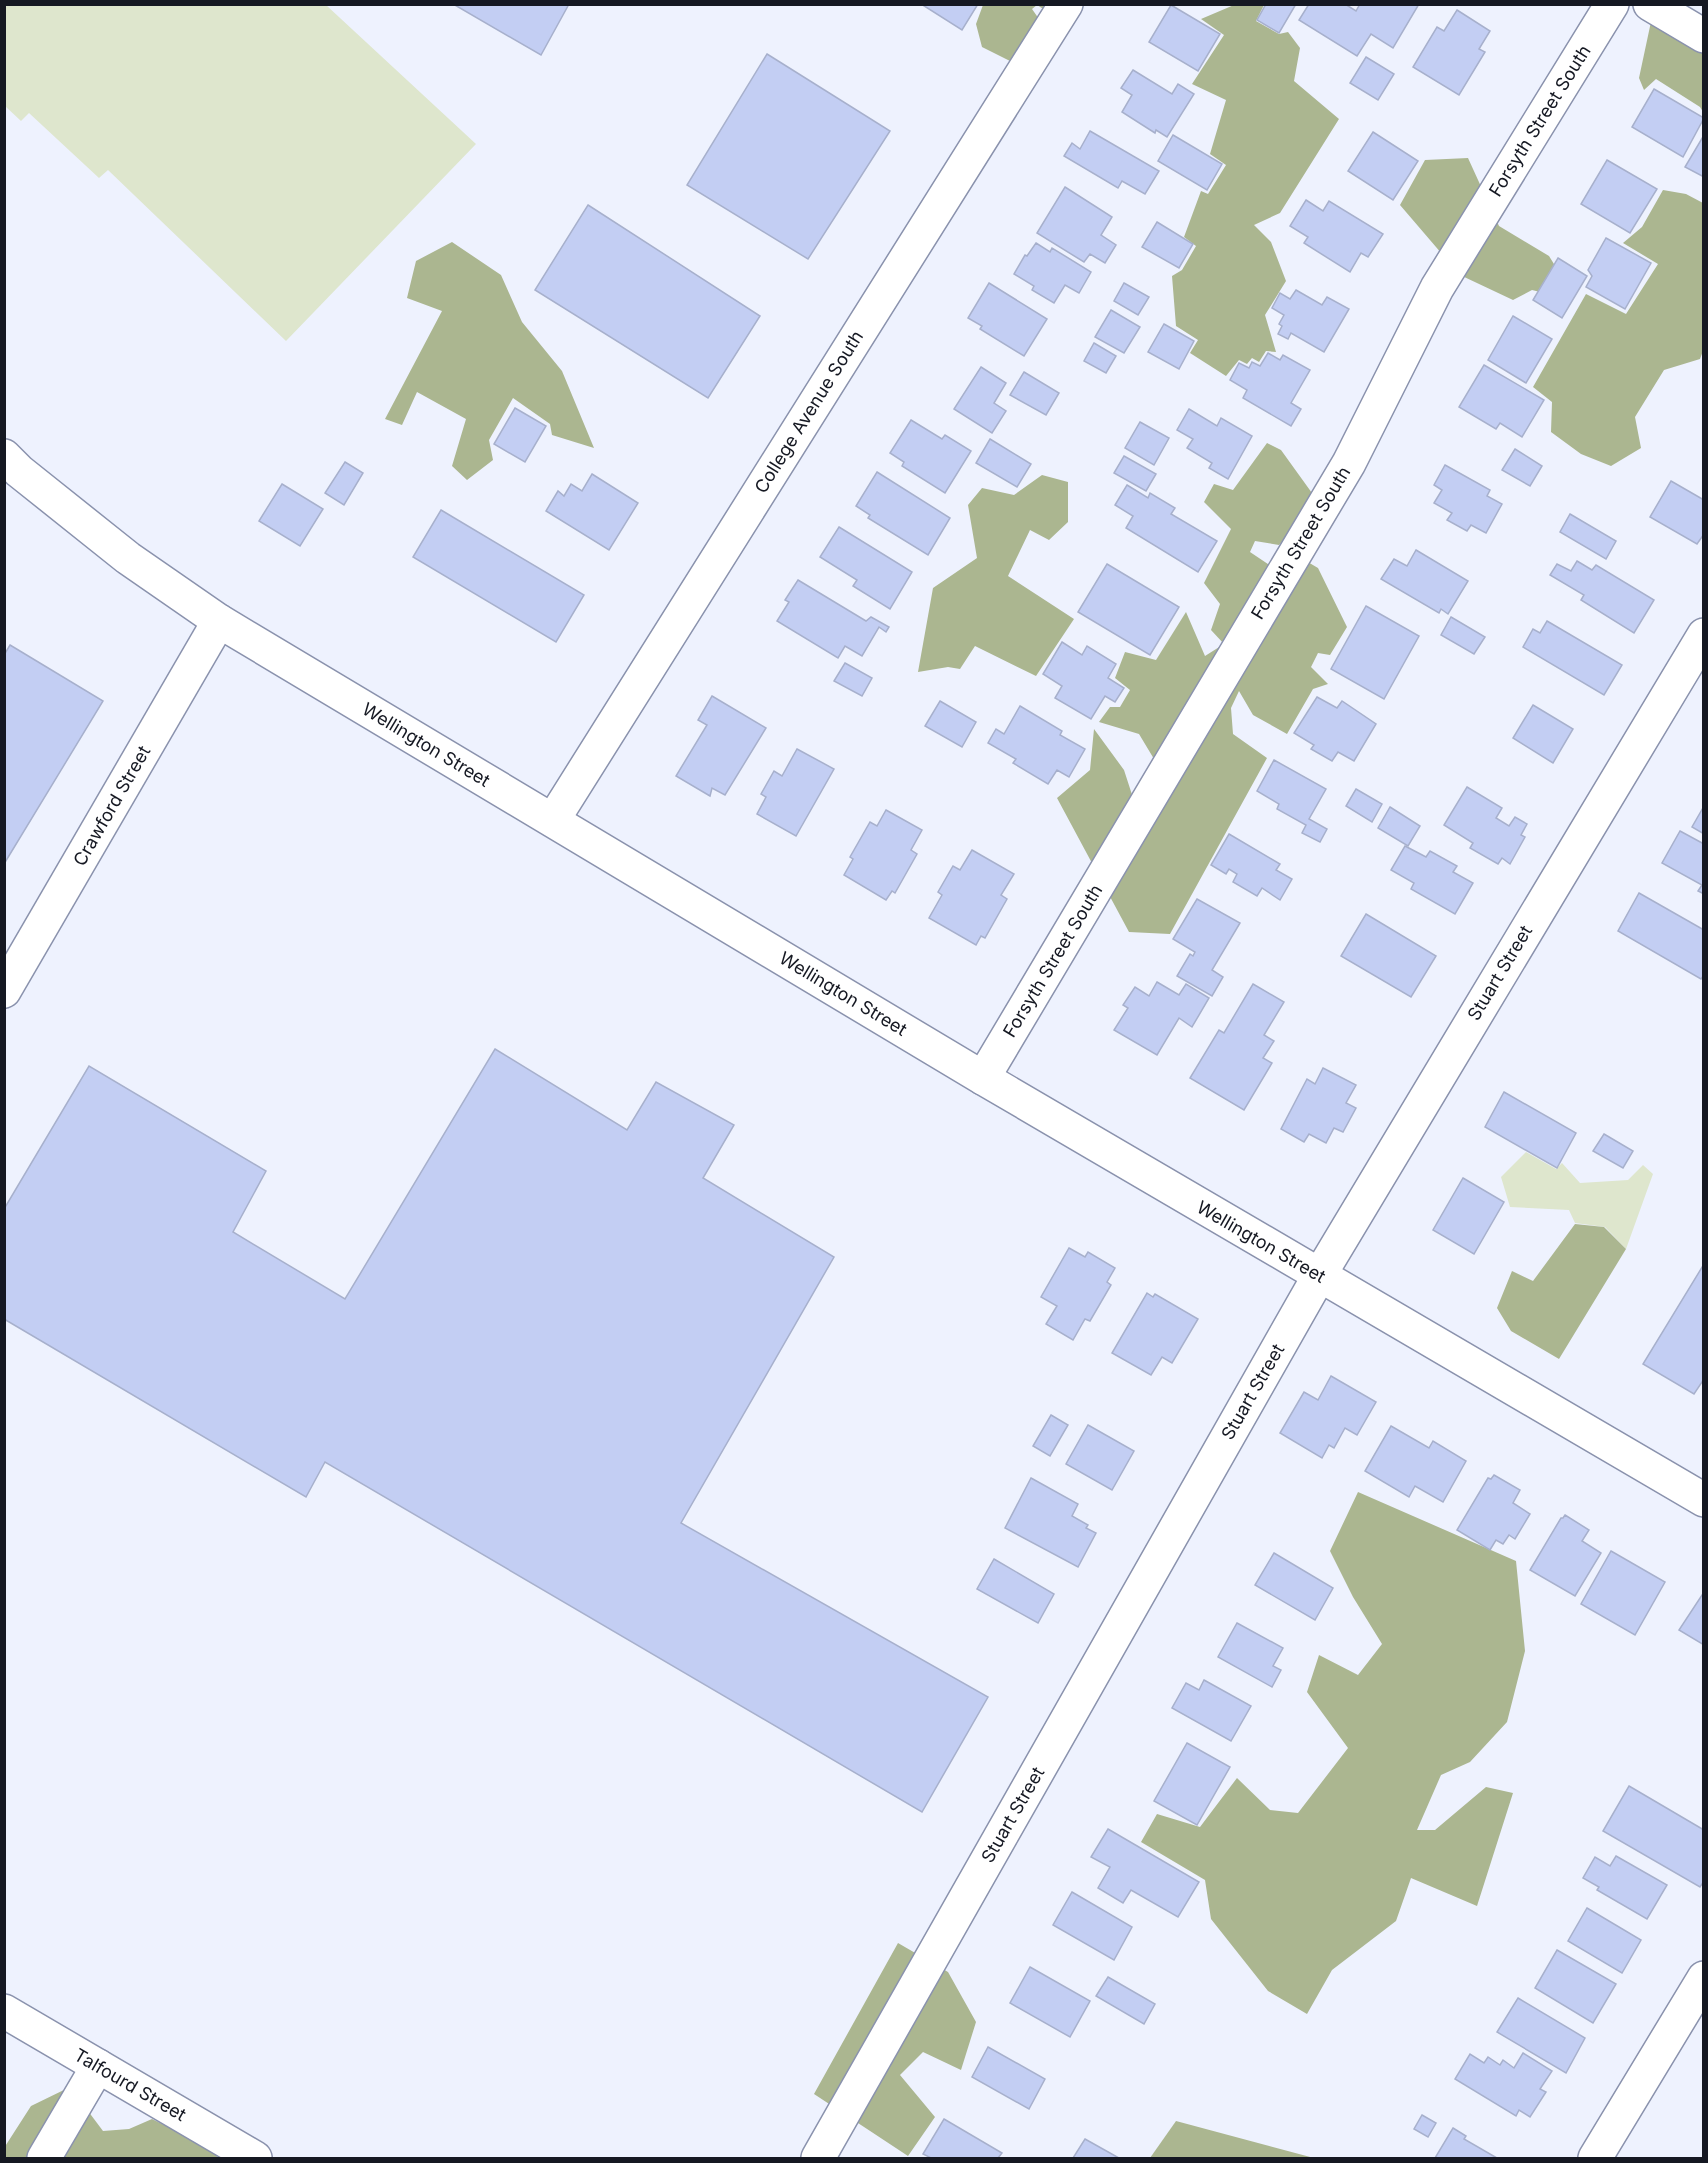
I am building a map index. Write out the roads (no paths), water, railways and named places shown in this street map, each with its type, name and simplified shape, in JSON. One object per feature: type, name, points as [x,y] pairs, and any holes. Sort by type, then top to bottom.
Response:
[{"type":"street","name":"College Avenue South","points":[[553,820],[1066,4]]},
{"type":"street","name":"Forsyth Street South","points":[[983,1078],[1349,463],[1437,288],[1612,4]]},
{"type":"street","points":[[1650,4],[1704,36]]},
{"type":"street","name":"Wellington Street","points":[[4,456],[128,558],[219,621],[983,1078],[1704,1500]]},
{"type":"street","name":"Crawford Street","points":[[4,991],[219,621]]},
{"type":"street","name":"Stuart Street","points":[[818,2158],[1319,1276],[1704,634]]},
{"type":"street","points":[[1595,2158],[1704,1978]]},
{"type":"street","name":"Talfourd Street","points":[[4,2011],[255,2158]]},
{"type":"street","points":[[44,2158],[98,2066]]}]
